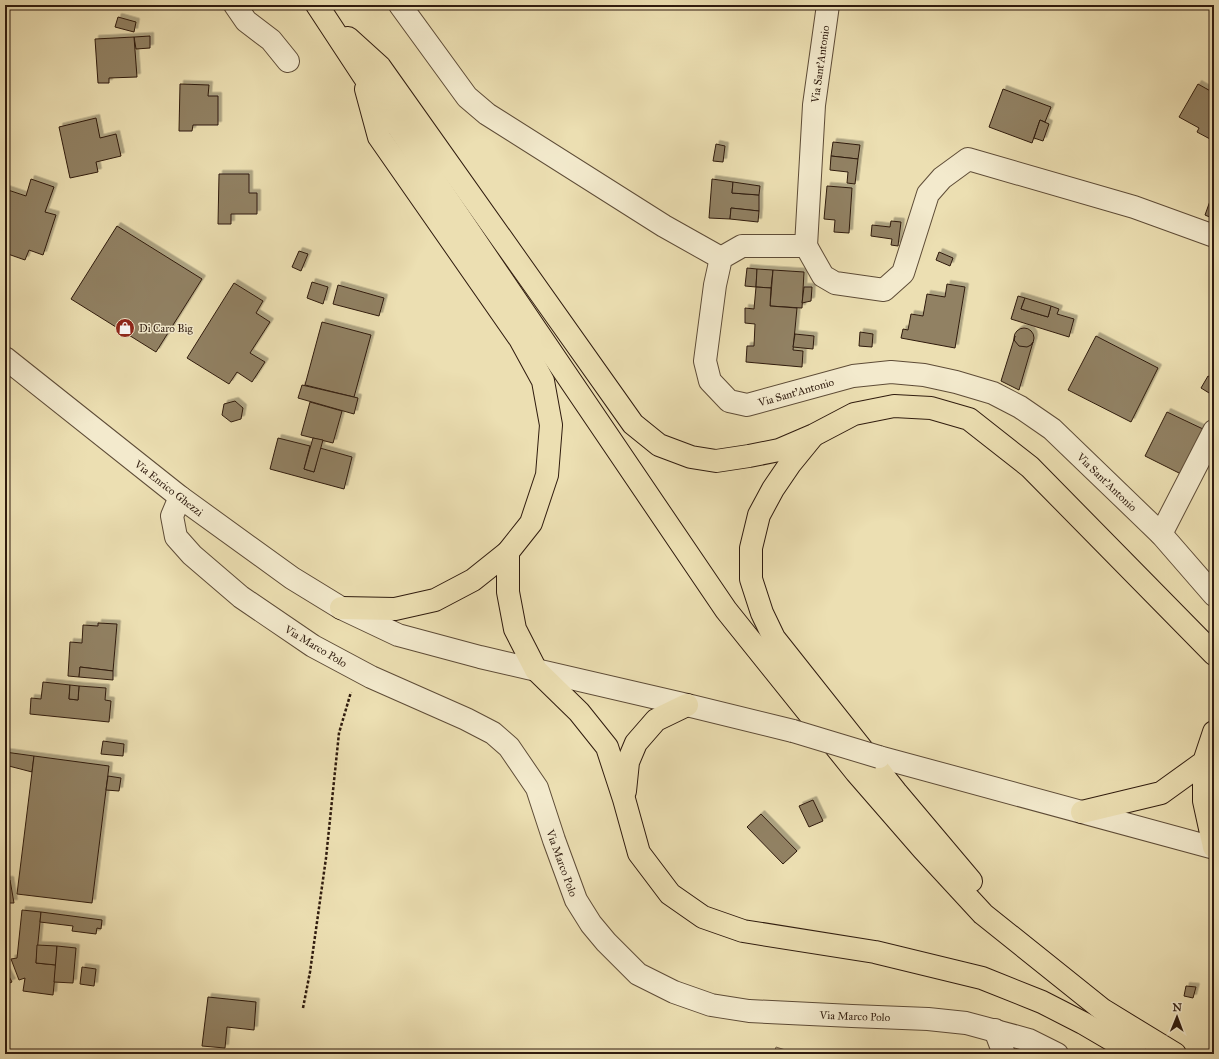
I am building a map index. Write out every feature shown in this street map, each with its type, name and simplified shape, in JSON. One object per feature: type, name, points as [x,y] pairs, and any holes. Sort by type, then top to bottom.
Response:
[{"type":"main road","points":[[321,11],[362,74],[726,610],[856,772],[923,849],[983,914],[1103,1010],[1175,1054]]},
{"type":"main road","points":[[321,11],[380,67],[633,424],[659,445],[691,457],[716,461],[779,450],[814,435],[854,414],[894,406],[931,408],[969,419],[1030,467],[1212,652],[1214,672]]},
{"type":"main road","points":[[341,608],[395,609],[435,600],[473,580],[508,552],[530,523],[547,475],[551,425],[543,382],[520,339],[379,137],[362,74]]},
{"type":"main road","points":[[814,435],[773,489],[759,515],[751,548],[751,579],[762,612],[774,638],[896,792],[1038,959]]},
{"type":"main road","points":[[508,552],[508,592],[515,629],[536,670],[580,712],[607,748],[624,799],[639,853],[670,894],[703,917],[743,931],[875,952],[982,978],[1042,1002],[1083,1022],[1136,1054]]},
{"type":"main road","points":[[624,799],[628,762],[636,743],[656,720],[687,705]]},
{"type":"main road","points":[[1214,732],[1204,762],[1204,801],[1214,848]]},
{"type":"main road","points":[[1082,812],[1161,793],[1204,762]]},
{"type":"street","points":[[235,5],[246,21],[271,40],[288,61]]},
{"type":"street","points":[[400,5],[467,97],[487,114],[664,226],[721,258],[742,246],[806,246],[823,276],[835,283],[884,290],[903,273],[928,194],[942,178],[968,159],[1134,207],[1214,236]]},
{"type":"street","name":"Via Sant'Antonio","points":[[806,246],[814,105],[828,5]]},
{"type":"street","name":"Via Sant'Antonio","points":[[721,258],[715,285],[705,361],[710,381],[729,401],[747,405],[853,376],[891,372],[924,375],[956,382],[993,393],[1020,407],[1052,429],[1161,534],[1214,595]]},
{"type":"street","name":"Via Enrico Ghezzi","points":[[5,358],[180,496],[292,578],[341,608],[398,635],[480,657],[793,731],[879,757],[1214,848]]},
{"type":"street","points":[[1161,534],[1214,431]]},
{"type":"street","name":"Via Marco Polo","points":[[180,496],[172,516],[176,537],[192,554],[241,597],[313,646],[358,671],[466,719],[493,733],[509,747],[537,788],[576,900],[591,924],[606,942],[638,974],[674,992],[711,1005],[749,1011],[928,1019],[966,1023],[1029,1040],[1057,1054]]},
{"type":"street","points":[[995,1030],[1004,1054]]},
{"type":"path","points":[[303,1008],[310,972],[326,858],[339,733],[358,671]]},
{"type":"shaded area","points":[[776,1047],[798,1054],[774,1054]]},
{"type":"building","points":[[118,17],[136,22],[134,32],[115,27]]},
{"type":"building","points":[[150,36],[150,48],[136,49],[134,37]]},
{"type":"building","points":[[134,37],[137,77],[109,78],[109,83],[98,83],[95,39]]},
{"type":"building","points":[[180,84],[209,85],[208,96],[218,96],[218,125],[193,125],[192,131],[179,131]]},
{"type":"building","points":[[1198,84],[1214,93],[1214,134],[1213,133],[1210,139],[1197,132],[1199,128],[1179,117]]},
{"type":"building","points":[[1003,89],[1051,107],[1045,122],[1040,120],[1032,143],[989,127]]},
{"type":"building","points":[[96,118],[100,138],[116,134],[121,156],[96,162],[98,172],[70,178],[59,127]]},
{"type":"building","points":[[1040,120],[1049,124],[1043,141],[1034,138]]},
{"type":"building","points":[[833,142],[860,145],[858,159],[831,156]]},
{"type":"building","points":[[716,144],[725,146],[723,162],[713,161]]},
{"type":"building","points":[[831,156],[858,159],[855,184],[847,183],[848,172],[830,170]]},
{"type":"building","points":[[219,174],[249,174],[249,193],[257,193],[257,214],[231,214],[231,224],[218,224]]},
{"type":"building","points":[[31,179],[54,187],[45,212],[56,215],[43,255],[29,250],[25,260],[5,253],[5,189],[26,196]]},
{"type":"building","points":[[712,179],[733,182],[732,193],[759,195],[759,211],[731,208],[730,219],[709,218]]},
{"type":"building","points":[[733,182],[760,186],[759,195],[732,193]]},
{"type":"building","points":[[827,186],[852,188],[849,233],[834,232],[835,220],[824,219]]},
{"type":"building","points":[[1210,201],[1214,203],[1214,219],[1205,215]]},
{"type":"building","points":[[731,208],[759,211],[758,222],[730,219]]},
{"type":"building","points":[[891,221],[901,222],[898,246],[891,245],[892,239],[871,236],[872,225],[890,227]]},
{"type":"building","points":[[117,226],[202,279],[156,352],[71,299]]},
{"type":"building","points":[[299,251],[308,254],[301,271],[292,267]]},
{"type":"building","points":[[939,252],[953,258],[950,266],[936,260]]},
{"type":"building","points":[[747,268],[757,269],[756,287],[745,286]]},
{"type":"building","points":[[757,269],[773,270],[771,288],[756,287]]},
{"type":"building","points":[[773,270],[804,272],[802,308],[770,306]]},
{"type":"building","points":[[312,282],[328,287],[323,304],[307,298]]},
{"type":"building","points":[[234,283],[263,301],[256,313],[270,322],[250,353],[265,362],[252,382],[237,372],[229,384],[187,358]]},
{"type":"building","points":[[947,284],[965,287],[955,348],[901,338],[903,329],[908,330],[911,314],[923,316],[927,294],[945,297]]},
{"type":"building","points":[[338,285],[384,298],[379,316],[333,304]]},
{"type":"building","points":[[756,287],[771,288],[770,306],[797,308],[793,350],[803,351],[802,367],[746,362],[747,346],[754,346],[755,324],[745,323],[745,308],[754,309]]},
{"type":"building","points":[[804,287],[812,287],[811,301],[802,303]]},
{"type":"building","points":[[1018,296],[1025,298],[1021,309],[1048,317],[1051,306],[1059,309],[1057,314],[1074,319],[1069,337],[1011,319]]},
{"type":"building","points":[[1025,298],[1051,306],[1048,317],[1021,309]]},
{"type":"building","points":[[322,322],[371,335],[354,397],[305,385]]},
{"type":"building","points":[[1024,328],[1031,331],[1034,338],[1031,345],[1024,348],[1017,345],[1014,338],[1017,331]]},
{"type":"building","points":[[860,332],[873,334],[872,347],[859,346]]},
{"type":"building","points":[[795,334],[814,336],[813,349],[793,347]]},
{"type":"building","points":[[1015,336],[1014,340],[1019,346],[1027,347],[1033,342],[1019,390],[1001,381]]},
{"type":"building","points":[[1096,336],[1158,368],[1131,422],[1068,390]]},
{"type":"building","points":[[1208,376],[1214,379],[1214,396],[1201,388]]},
{"type":"building","points":[[302,385],[358,398],[354,414],[298,398]]},
{"type":"building","points":[[235,401],[243,408],[241,419],[231,422],[222,415],[224,404]]},
{"type":"building","points":[[310,402],[342,411],[333,443],[301,435]]},
{"type":"building","points":[[1167,412],[1203,429],[1181,474],[1145,456]]},
{"type":"building","points":[[278,438],[310,446],[304,469],[314,472],[320,448],[352,457],[344,489],[270,469]]},
{"type":"building","points":[[313,438],[323,440],[314,472],[304,469]]},
{"type":"building","points":[[98,623],[117,624],[113,671],[80,667],[79,677],[68,676],[70,642],[82,643],[83,625],[98,626]]},
{"type":"building","points":[[80,667],[113,671],[113,680],[79,677]]},
{"type":"building","points":[[43,682],[70,685],[69,699],[78,700],[79,686],[106,688],[105,700],[111,701],[109,722],[30,714],[31,698],[41,699]]},
{"type":"building","points":[[70,685],[79,686],[78,700],[69,699]]},
{"type":"building","points":[[103,741],[124,744],[123,756],[101,754]]},
{"type":"building","points":[[5,752],[34,756],[32,772],[5,765]]},
{"type":"building","points":[[34,756],[109,766],[92,903],[17,894]]},
{"type":"building","points":[[108,776],[121,778],[119,791],[106,790]]},
{"type":"building","points":[[813,800],[823,821],[809,827],[799,806]]},
{"type":"building","points":[[761,814],[797,851],[783,864],[747,827]]},
{"type":"building","points":[[5,880],[10,880],[14,903],[5,903]]},
{"type":"building","points":[[22,910],[41,912],[36,963],[56,965],[53,995],[23,991],[25,978],[19,980],[11,959],[17,958]]},
{"type":"building","points":[[41,912],[102,920],[101,929],[97,928],[96,934],[72,931],[73,926],[40,922]]},
{"type":"building","points":[[37,945],[57,946],[56,965],[36,963]]},
{"type":"building","points":[[57,946],[76,948],[73,983],[54,982]]},
{"type":"building","points":[[82,967],[96,969],[94,986],[80,984]]},
{"type":"building","points":[[5,969],[12,982],[5,985]]},
{"type":"building","points":[[1186,986],[1196,987],[1193,998],[1184,996]]},
{"type":"building","points":[[208,997],[256,1002],[254,1030],[227,1027],[225,1048],[202,1046]]},
{"type":"place","name":"Di Caro Big","points":[[125,328]]}]
